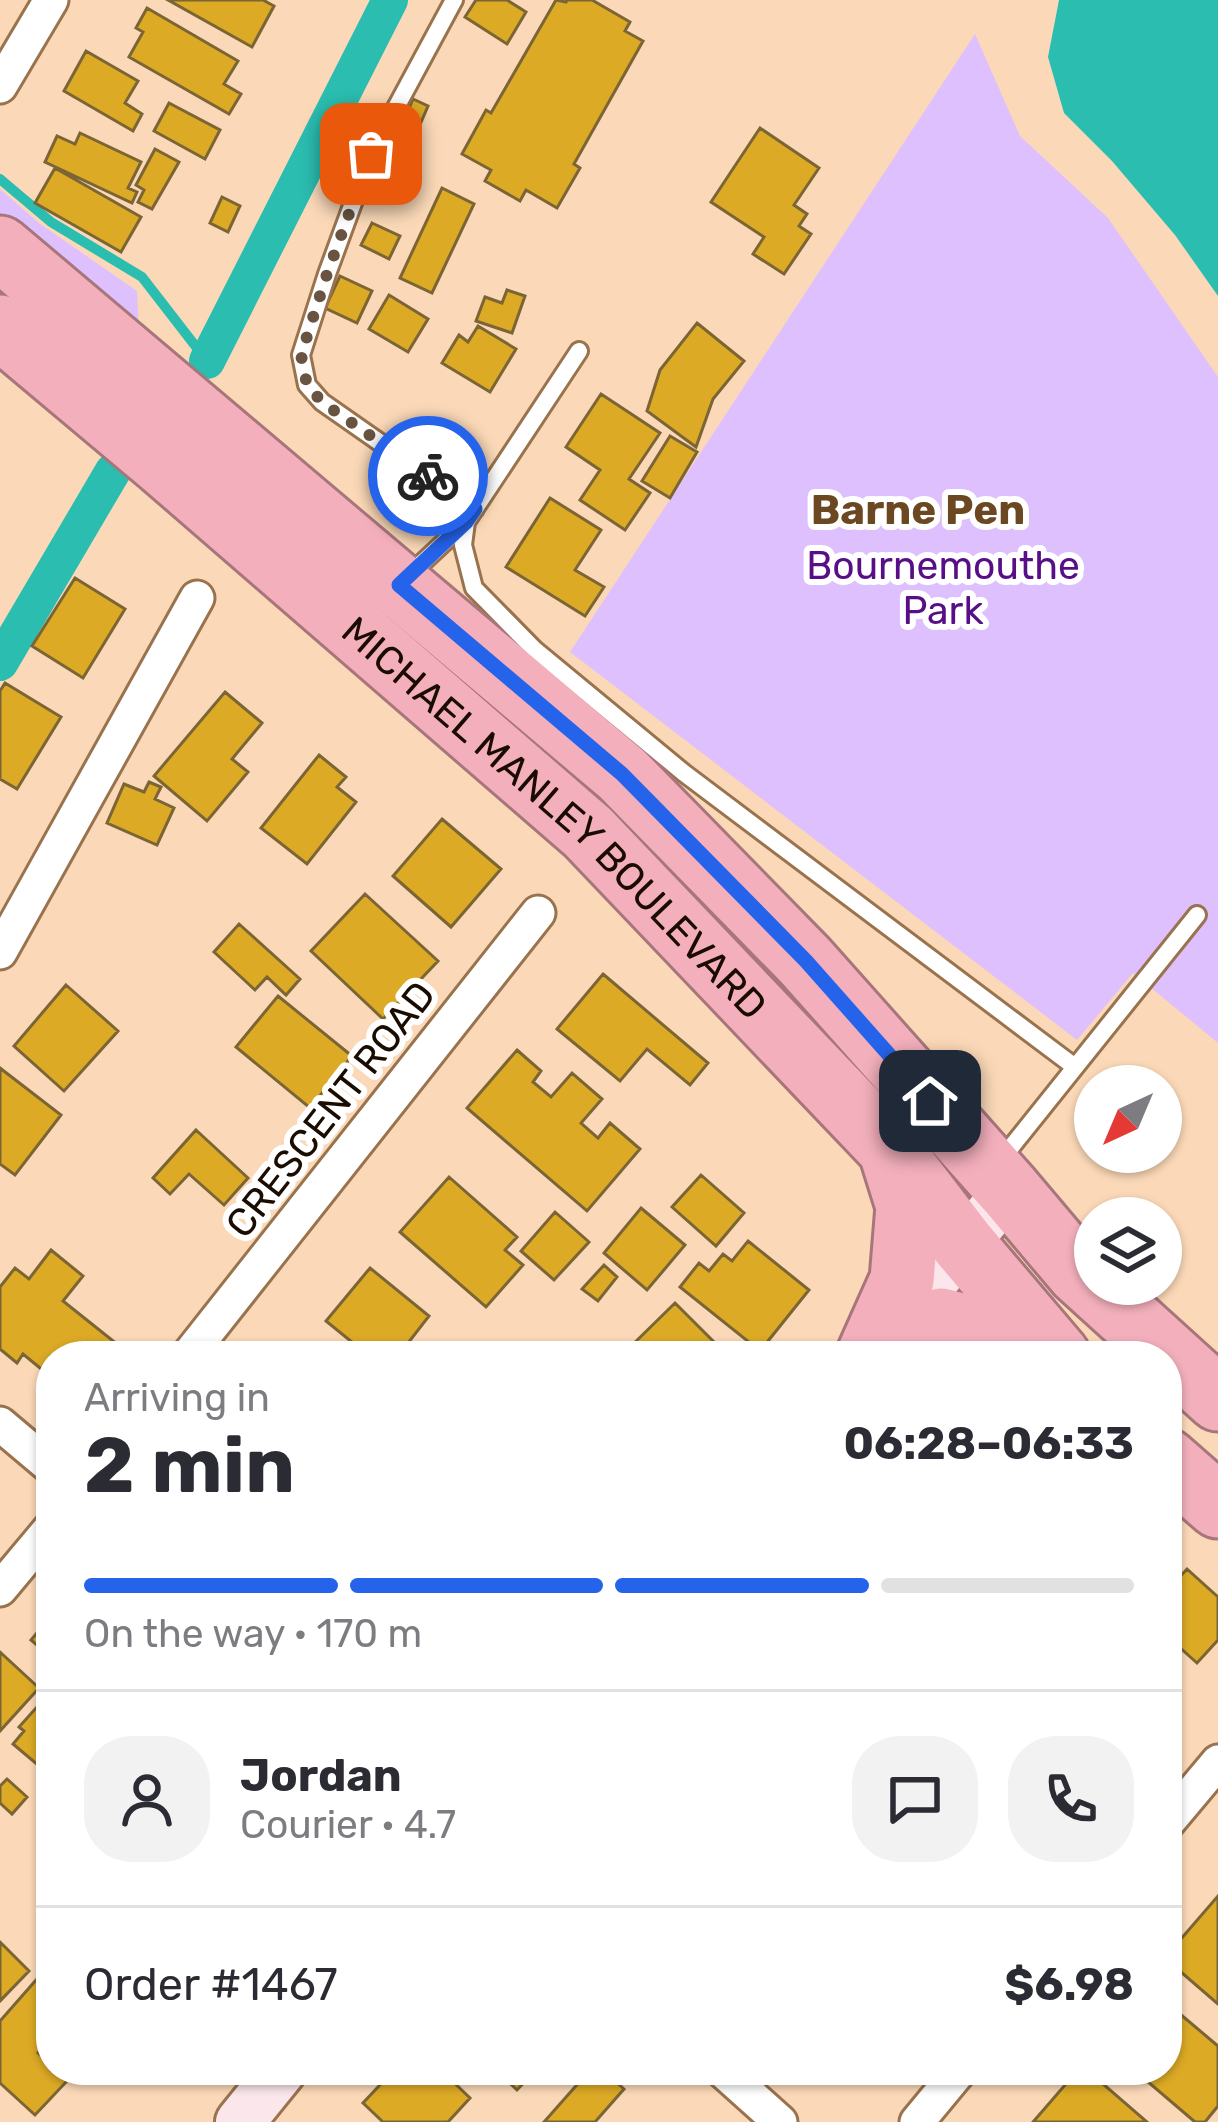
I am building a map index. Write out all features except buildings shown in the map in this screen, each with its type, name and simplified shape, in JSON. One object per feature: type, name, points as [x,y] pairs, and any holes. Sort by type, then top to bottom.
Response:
[{"type":"highway","name":"MICHAEL MANLEY BOULEVARD","points":[[0,248],[622,774],[806,961],[1079,1273],[1154,1341]]},
{"type":"highway","name":"MICHAEL MANLEY BOULEVARD","points":[[0,326],[588,832],[891,1150],[1041,1341]]},
{"type":"highway","points":[[879,1341],[902,1280],[908,1206],[891,1150]]},
{"type":"highway","points":[[901,1341],[940,1320],[1015,1341]]},
{"type":"highway","name":"MICHAEL MANLEY BOULEVARD","points":[[1182,1366],[1218,1399]]},
{"type":"highway","points":[[1182,1475],[1218,1507]]},
{"type":"street","points":[[0,86],[51,0]]},
{"type":"street","points":[[0,952],[197,598]]},
{"type":"street","name":"CRESCENT ROAD","points":[[200,1341],[538,913]]},
{"type":"street","points":[[885,1341],[963,1244],[1001,1180]]},
{"type":"street","points":[[0,1424],[36,1455]]},
{"type":"street","points":[[0,1589],[36,1546]]},
{"type":"street","points":[[1182,1805],[1218,1762]]},
{"type":"street","points":[[240,2122],[270,2085]]},
{"type":"street","points":[[739,2085],[780,2122]]},
{"type":"street","points":[[917,2122],[948,2085]]},
{"type":"lane","points":[[454,0],[371,154],[301,355],[307,385],[322,402],[471,516]]},
{"type":"lane","points":[[399,585],[471,516],[579,351]]},
{"type":"lane","points":[[471,516],[464,545],[475,588],[535,650],[684,772],[1074,1066]]},
{"type":"lane","points":[[1077,1065],[1197,915]]},
{"type":"lane","points":[[1001,1180],[1074,1069]]},
{"type":"green space","name":"Bournemouthe Park","points":[[975,34],[1020,136],[1108,218],[1218,377],[1218,1043],[1133,973],[1077,1040],[570,652]]},
{"type":"green space","points":[[0,189],[39,223],[137,291],[139,330],[0,214]]},
{"type":"water","points":[[1059,0],[1218,0],[1218,296],[1175,235],[1064,113],[1048,57]]},
{"type":"waterway","points":[[207,361],[390,0]]},
{"type":"waterway","points":[[0,179],[51,222],[142,277],[207,361]]},
{"type":"waterway","points":[[0,663],[113,471]]},
{"type":"way so far","points":[[371,154],[301,355],[307,385],[322,402],[428,476]]},
{"type":"district","name":"Barne Pen","points":[[918,509]]},
{"type":"route","points":[[428,476],[475,509],[399,585],[622,774],[806,961],[930,1101]]}]
